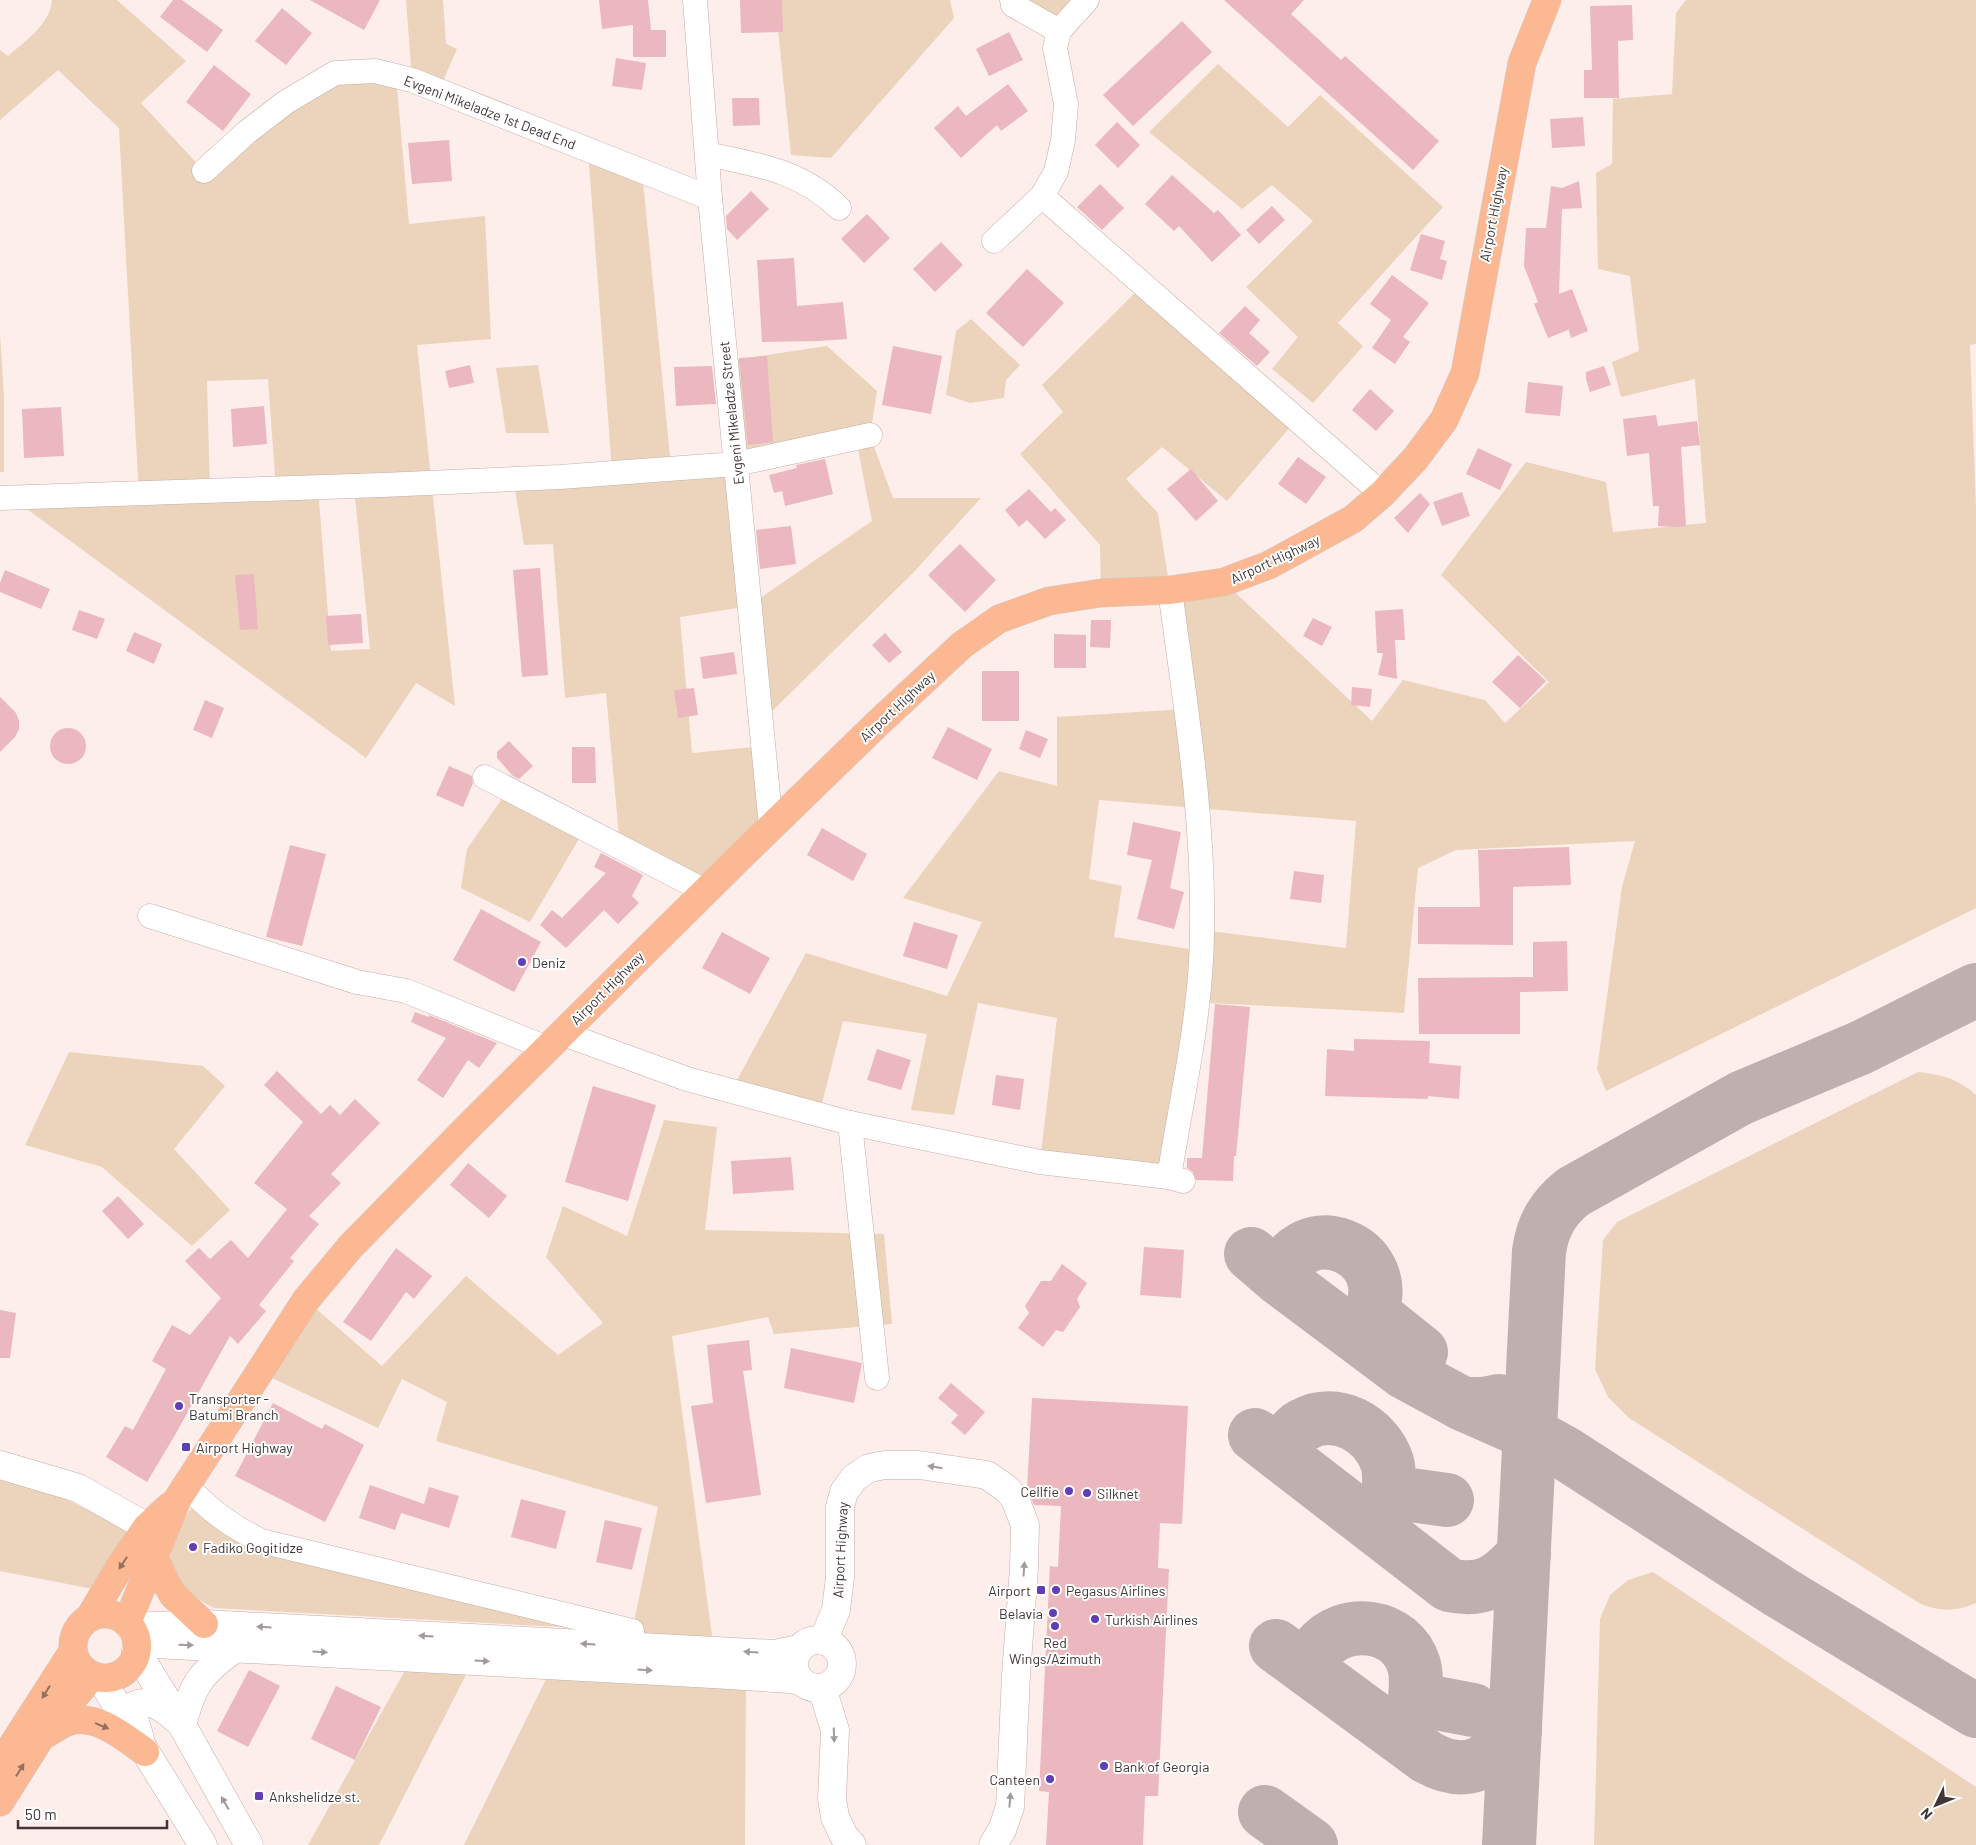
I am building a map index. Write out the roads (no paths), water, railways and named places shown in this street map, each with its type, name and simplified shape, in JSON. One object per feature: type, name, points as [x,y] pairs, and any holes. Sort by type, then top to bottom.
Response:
[{"type":"highway","name":"Airport Highway","points":[[182,1493],[306,1300],[368,1229],[554,1040],[771,826],[962,645],[999,619],[1049,601],[1102,594],[1170,590],[1224,582],[1269,565],[1352,519],[1382,494],[1415,459],[1444,420],[1465,373],[1522,63],[1547,0]]},
{"type":"highway","points":[[90,1617],[121,1565],[147,1527],[182,1493]]},
{"type":"highway","points":[[133,1636],[119,1617],[100,1614],[82,1622],[76,1631],[73,1651],[79,1666],[96,1677],[112,1677],[124,1672],[132,1663],[133,1636],[154,1557],[182,1493]]},
{"type":"highway","points":[[154,1557],[166,1584],[174,1595],[204,1624]]},
{"type":"highway","points":[[0,1765],[73,1651]]},
{"type":"highway","points":[[0,1802],[41,1738],[96,1677]]},
{"type":"highway","points":[[41,1738],[67,1722],[88,1721],[104,1726],[145,1752]]},
{"type":"street","name":"Evgeni Mikeladze Street","points":[[696,0],[710,198],[771,826]]},
{"type":"street","points":[[1012,0],[1013,5],[1059,31]]},
{"type":"street","points":[[994,241],[1042,196],[1056,172],[1063,140],[1066,104],[1056,48],[1059,31],[1087,0]]},
{"type":"street","name":"Evgeni Mikeladze 1st Dead End","points":[[204,171],[247,132],[286,102],[335,73],[375,71],[412,80],[710,198]]},
{"type":"street","points":[[707,154],[764,166],[800,178],[826,195],[839,208]]},
{"type":"street","points":[[1042,196],[1382,494]]},
{"type":"street","points":[[0,498],[560,477],[736,464],[870,436]]},
{"type":"street","points":[[150,916],[357,982],[406,991],[554,1040],[687,1079],[850,1123],[1040,1162],[1176,1179],[1197,1004],[1202,930],[1198,808],[1170,590]]},
{"type":"street","points":[[485,777],[705,891]]},
{"type":"street","points":[[850,1123],[877,1378]]},
{"type":"street","name":"Airport Highway","points":[[852,1845],[844,1836],[835,1817],[832,1799],[835,1730],[811,1685],[794,1668],[793,1661],[811,1645],[836,1610],[840,1577],[840,1508],[844,1492],[854,1478],[869,1468],[885,1465],[919,1464],[987,1475],[1007,1489],[1016,1499],[1026,1524],[1010,1807],[1002,1830],[992,1845]]},
{"type":"street","points":[[0,1465],[78,1488],[147,1527]]},
{"type":"street","points":[[182,1493],[199,1500],[230,1524],[261,1541],[632,1632]]},
{"type":"street","points":[[204,1624],[775,1654],[811,1645],[834,1646],[842,1662],[840,1677],[829,1686],[761,1677],[237,1648],[133,1636],[204,1624]]},
{"type":"street","points":[[133,1636],[249,1845]]},
{"type":"street","points":[[182,1726],[193,1692],[204,1672],[237,1648]]},
{"type":"street","points":[[96,1677],[203,1845]]},
{"type":"street","points":[[145,1752],[133,1715],[135,1705],[144,1701],[155,1704],[166,1710],[182,1726]]},
{"type":"place","name":"Deniz","points":[[522,962]]},
{"type":"place","name":"Transporter - Batumi Branch","points":[[179,1406]]},
{"type":"place","name":"Airport Highway","points":[[186,1447]]},
{"type":"place","name":"Cellfie","points":[[1069,1491]]},
{"type":"place","name":"Silknet","points":[[1087,1493]]},
{"type":"place","name":"Fadiko Gogitidze","points":[[193,1547]]},
{"type":"place","name":"Airport","points":[[1041,1590]]},
{"type":"place","name":"Pegasus Airlines","points":[[1056,1590]]},
{"type":"place","name":"Belavia","points":[[1053,1613]]},
{"type":"place","name":"Turkish Airlines","points":[[1095,1619]]},
{"type":"place","name":"Red Wings/Azimuth","points":[[1055,1626]]},
{"type":"place","name":"Bank of Georgia","points":[[1104,1766]]},
{"type":"place","name":"Canteen","points":[[1050,1779]]},
{"type":"place","name":"Ankshelidze st.","points":[[259,1796]]}]
